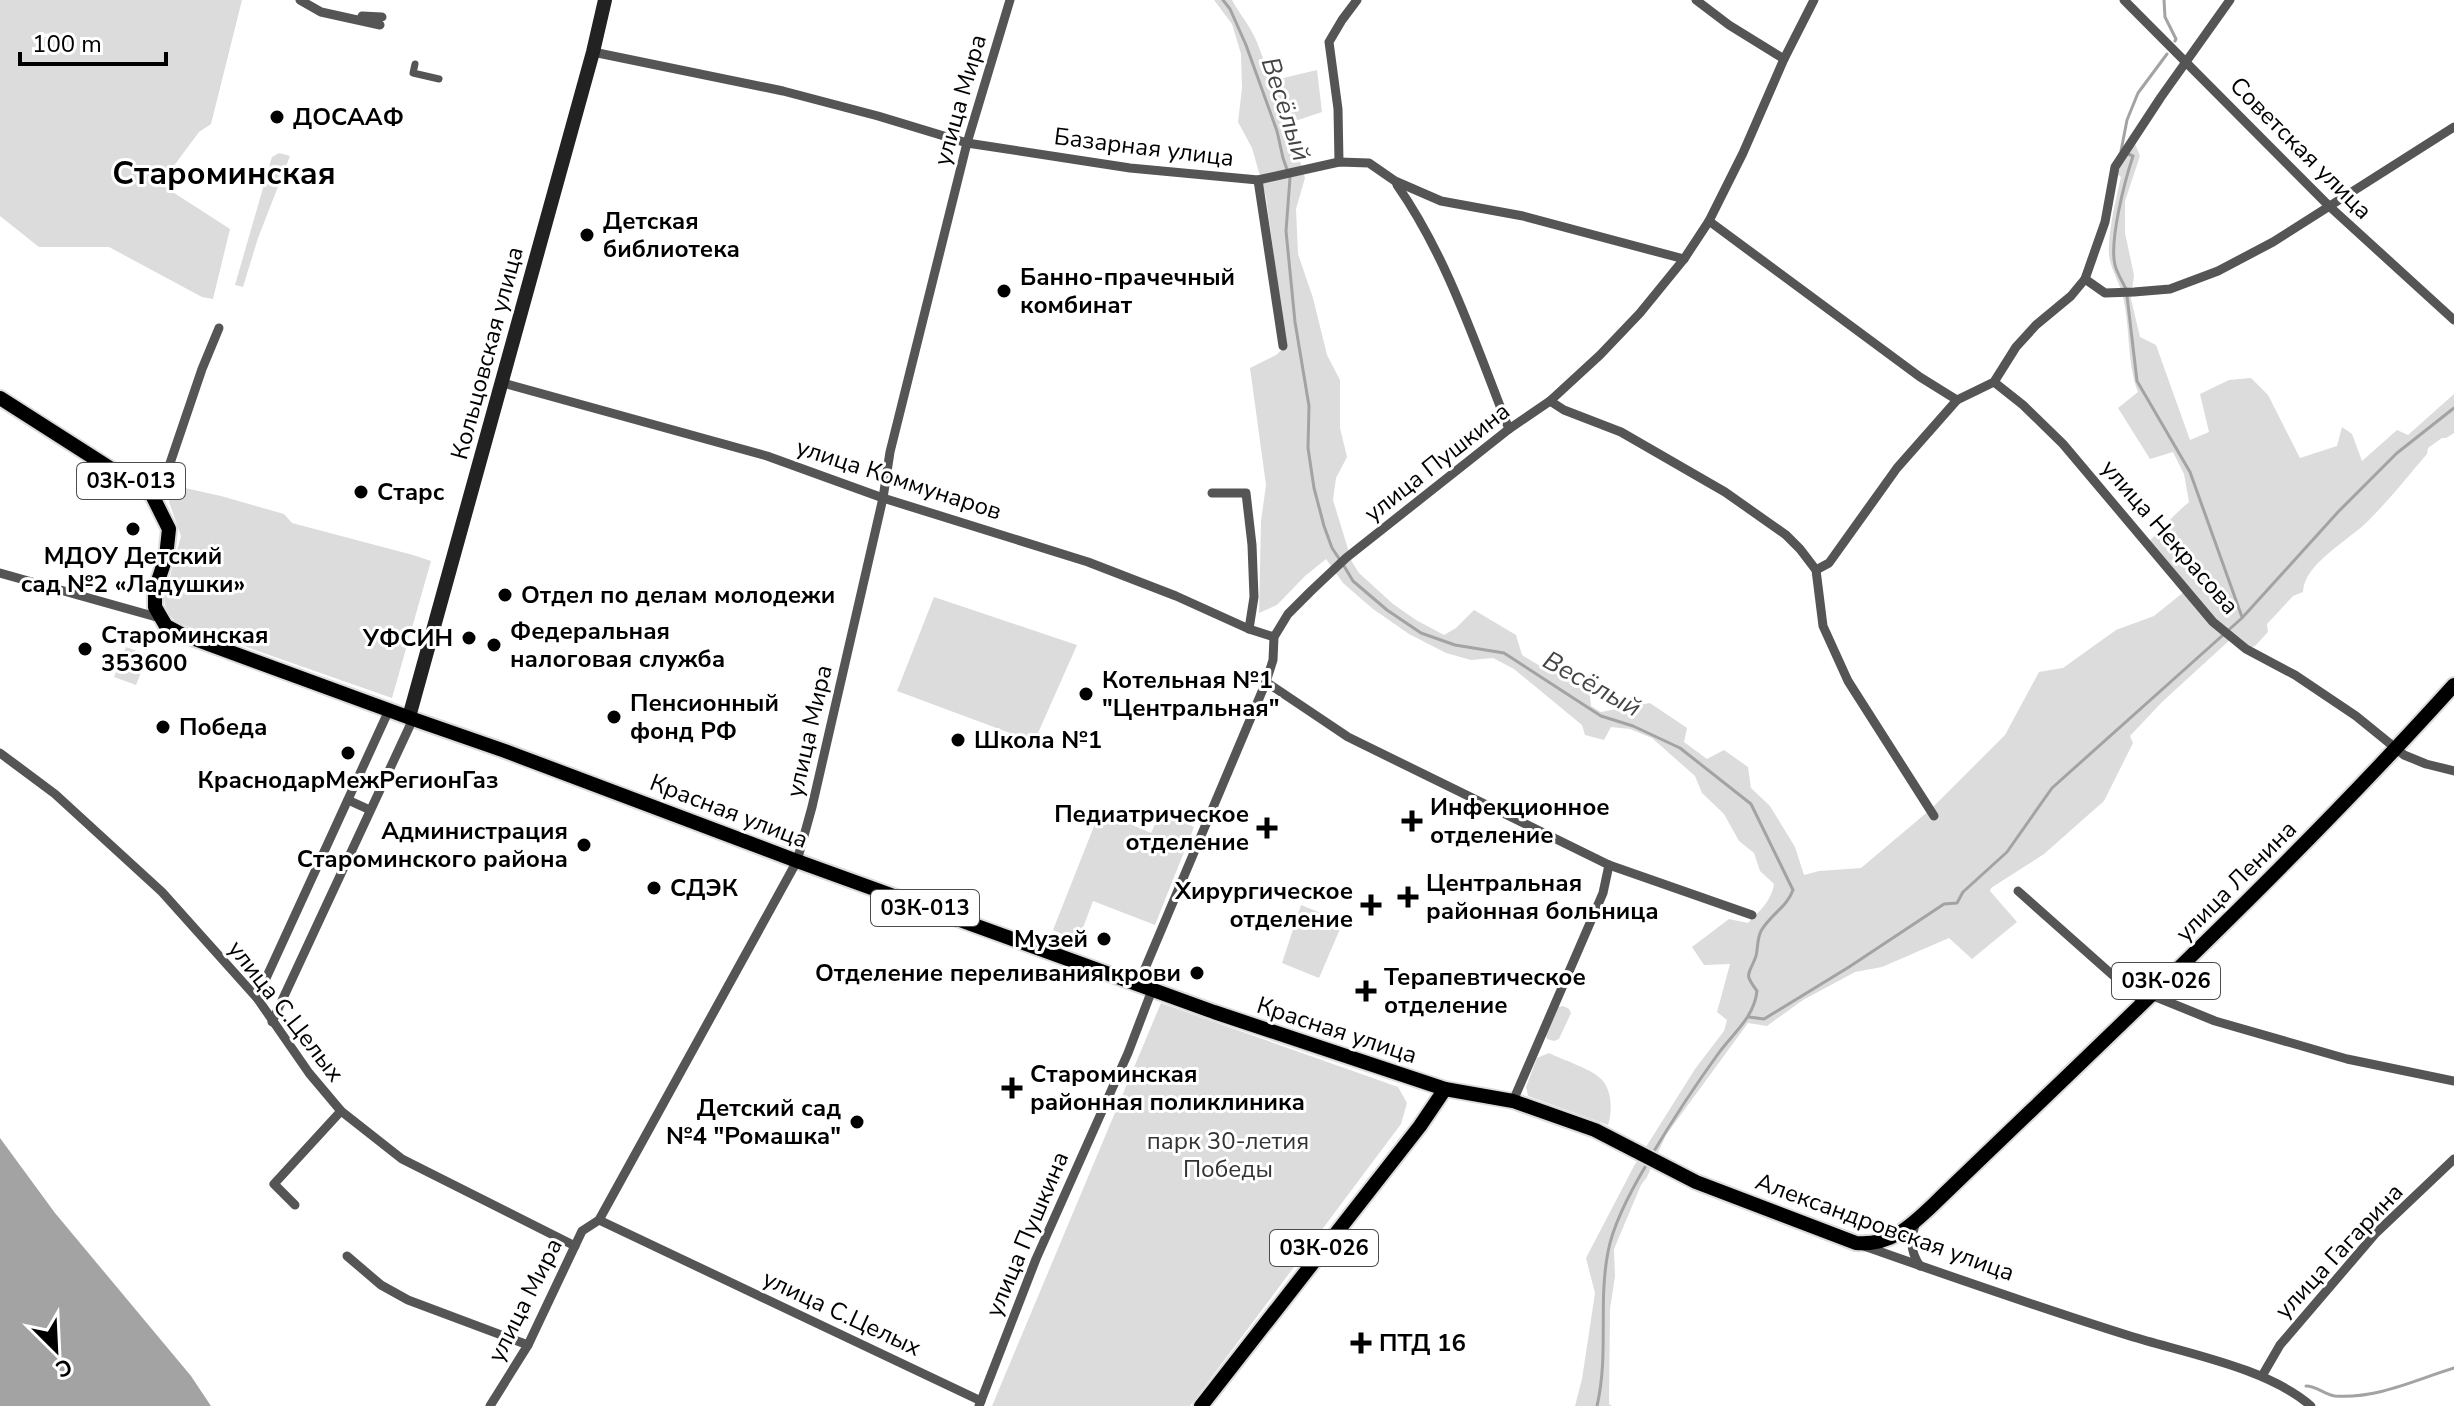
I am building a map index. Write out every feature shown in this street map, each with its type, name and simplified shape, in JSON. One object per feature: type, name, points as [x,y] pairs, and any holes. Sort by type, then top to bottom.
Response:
[{"type":"main road","name":"Кольцовская улица","points":[[411,718],[605,0]]},
{"type":"main road","name":"03К-013","points":[[0,398],[152,495],[169,529],[166,557],[155,590],[155,607],[160,618]]},
{"type":"main road","name":"Красная улица","points":[[160,618],[166,626],[181,634],[797,861],[1145,988],[1445,1089]]},
{"type":"main road","name":"улица Ленина","points":[[1856,1243],[1887,1240],[1916,1221],[2285,864],[2454,685]]},
{"type":"main road","name":"Александровская улица","points":[[1445,1089],[1513,1101],[1595,1130],[1696,1182],[1856,1243]]},
{"type":"main road","name":"03К-026","points":[[1201,1406],[1420,1126],[1445,1089]]},
{"type":"street","points":[[300,0],[321,12],[381,21]]},
{"type":"street","name":"улица Мира","points":[[490,1406],[528,1345],[582,1231],[599,1220],[797,861],[883,498],[890,452],[967,143],[1010,0]]},
{"type":"street","points":[[1339,162],[1338,109],[1329,42],[1357,0]]},
{"type":"street","points":[[1696,0],[1784,59]]},
{"type":"street","name":"улица Пушкина","points":[[980,1404],[1036,1259],[1128,1053],[1145,988],[1266,682],[1273,660],[1274,637],[1288,614],[1346,558],[1509,429],[1550,401],[1640,313],[1684,259],[1709,221],[1814,0]]},
{"type":"street","name":"Советская улица","points":[[2124,0],[2329,206],[2454,320]]},
{"type":"street","points":[[1816,570],[1829,563],[1897,468],[1957,400],[1994,382],[2016,347],[2085,279],[2105,222],[2115,167],[2230,0]]},
{"type":"street","name":"Базарная улица","points":[[593,52],[783,91],[967,143],[1130,168],[1258,180],[1339,162],[1369,163],[1395,181],[1429,198],[1523,216],[1684,259]]},
{"type":"street","points":[[415,64],[413,73],[439,79]]},
{"type":"street","points":[[2085,279],[2105,293],[2119,293],[2170,289],[2218,271],[2273,242],[2454,127]]},
{"type":"street","points":[[1258,180],[1283,346]]},
{"type":"street","points":[[1395,181],[1419,215],[1445,270],[1509,429]]},
{"type":"street","points":[[1419,215],[1419,205],[1429,198]]},
{"type":"street","points":[[1709,221],[1920,377],[1957,400]]},
{"type":"street","points":[[152,495],[165,478],[219,328]]},
{"type":"street","name":"улица Некрасова","points":[[1994,382],[2063,444],[2213,622],[2246,649],[2319,690],[2395,749],[2418,761],[2454,771]]},
{"type":"street","name":"улица Коммунаров","points":[[503,383],[767,456],[883,498],[1122,574],[1274,637]]},
{"type":"street","points":[[1550,401],[1564,410],[1621,432],[1725,492],[1786,535],[1808,558],[1816,570],[1823,626],[1848,681],[1934,816]]},
{"type":"street","points":[[1212,493],[1246,493],[1254,597],[1249,629]]},
{"type":"street","name":"Красная улица","points":[[0,573],[160,618]]},
{"type":"street","points":[[1266,682],[1348,737],[1609,865],[1752,915]]},
{"type":"street","points":[[257,998],[389,710]]},
{"type":"street","name":"Кольцовская улица","points":[[272,1022],[411,718]]},
{"type":"street","name":"улица С.Целых","points":[[0,753],[55,794],[162,892],[257,998],[309,1073],[341,1111],[402,1159],[575,1246]]},
{"type":"street","points":[[348,800],[370,810]]},
{"type":"street","points":[[1513,1101],[1603,893],[1609,865]]},
{"type":"street","points":[[2018,891],[2147,999],[2347,1059],[2454,1081]]},
{"type":"street","points":[[295,1205],[274,1184],[341,1111]]},
{"type":"street","name":"улица Гагарина","points":[[2262,1376],[2280,1345],[2375,1234],[2454,1159]]},
{"type":"street","name":"улица С.Целых","points":[[599,1220],[980,1404]]},
{"type":"street","points":[[1916,1221],[1911,1249],[1920,1266]]},
{"type":"street","name":"Александровская улица","points":[[1856,1243],[2127,1335],[2262,1376],[2288,1389],[2311,1406]]},
{"type":"street","points":[[347,1256],[381,1285],[408,1300],[528,1345]]},
{"type":"green space","points":[[0,0],[242,0],[211,124],[199,132],[167,175],[154,180],[230,229],[213,299],[202,297],[109,247],[39,247],[0,216]]},
{"type":"green space","points":[[1214,0],[1232,0],[1254,35],[1267,65],[1279,79],[1317,70],[1322,112],[1289,123],[1305,178],[1296,209],[1298,254],[1327,355],[1340,380],[1340,428],[1347,457],[1336,478],[1333,500],[1352,562],[1359,573],[1393,604],[1444,635],[1474,610],[1516,635],[1522,655],[1589,687],[1591,706],[1601,712],[1650,703],[1687,728],[1684,742],[1707,759],[1724,750],[1748,767],[1751,788],[1770,806],[1795,847],[1804,875],[1861,868],[1931,809],[2005,735],[2039,672],[2063,668],[2116,630],[2154,616],[2185,591],[2147,543],[2189,502],[2184,474],[2173,452],[2150,459],[2118,408],[2138,392],[2125,305],[2109,252],[2121,177],[2117,174],[2133,139],[2140,156],[2125,201],[2125,233],[2134,275],[2131,299],[2140,337],[2156,345],[2190,440],[2209,432],[2200,394],[2229,380],[2251,378],[2268,395],[2300,458],[2337,446],[2342,427],[2352,434],[2362,461],[2397,430],[2408,435],[2454,394],[2454,433],[2428,448],[2427,454],[2377,512],[2319,562],[2305,581],[2303,592],[2293,596],[2267,624],[2268,632],[2255,646],[2246,649],[2232,638],[2162,702],[2130,736],[2133,743],[2104,801],[2044,854],[1991,888],[1990,891],[2017,922],[1972,959],[1949,938],[1882,967],[1855,972],[1803,1000],[1767,1026],[1748,1023],[1666,1135],[1614,1249],[1615,1276],[1610,1309],[1609,1404],[1612,1406],[1575,1406],[1595,1293],[1586,1258],[1634,1166],[1695,1069],[1724,1031],[1727,1020],[1717,1012],[1730,964],[1704,965],[1692,947],[1729,919],[1748,923],[1768,900],[1774,884],[1760,871],[1754,853],[1739,841],[1724,814],[1702,793],[1695,776],[1652,738],[1630,729],[1611,727],[1604,740],[1585,735],[1582,725],[1514,669],[1493,658],[1471,660],[1446,653],[1409,634],[1343,583],[1326,559],[1277,605],[1259,613],[1261,521],[1266,485],[1250,368],[1276,355],[1286,346],[1266,197],[1252,148],[1238,122],[1242,88],[1241,54],[1232,24]]},
{"type":"green space","points":[[279,153],[290,156],[258,238],[243,287],[235,285],[272,157]]},
{"type":"green space","points":[[176,486],[284,514],[292,523],[431,561],[392,698],[178,623],[172,618],[164,598],[181,536],[169,502],[172,488]]},
{"type":"green space","points":[[934,597],[1077,645],[1034,742],[897,691]]},
{"type":"green space","points":[[126,647],[148,655],[136,685],[114,677]]},
{"type":"green space","points":[[1100,811],[1151,833],[1161,811],[1194,827],[1155,925],[1093,901],[1078,941],[1053,930]]},
{"type":"green space","points":[[1301,905],[1343,922],[1319,978],[1282,963]]},
{"type":"green space","name":"парк 30-летия Победы","points":[[1161,1003],[1398,1087],[1407,1103],[1401,1124],[1190,1406],[992,1406]]},
{"type":"green space","points":[[1563,1006],[1571,1013],[1559,1039],[1547,1039],[1546,1034],[1558,1007]]},
{"type":"green space","points":[[1549,1053],[1589,1071],[1604,1082],[1610,1100],[1608,1125],[1528,1096],[1526,1087],[1537,1058]]},
{"type":"shaded area","points":[[0,1138],[55,1213],[191,1376],[211,1406],[0,1406]]},
{"type":"waterway","name":"Весёлый","points":[[1223,0],[1246,45],[1277,131],[1290,178],[1286,231],[1295,322],[1309,406],[1308,448],[1324,526],[1340,560]]},
{"type":"waterway","points":[[2164,0],[2165,17],[2175,41]]},
{"type":"waterway","points":[[2126,289],[2115,265],[2114,241],[2133,156],[2121,151],[2127,120],[2138,93],[2167,54]]},
{"type":"waterway","points":[[2127,296],[2137,381],[2190,472],[2242,617]]},
{"type":"waterway","points":[[1749,1017],[1764,1019],[1944,904],[1957,903],[1963,892],[2007,852],[2052,788],[2242,618],[2338,512],[2397,453],[2454,408]]},
{"type":"waterway","name":"Весёлый","points":[[1344,566],[1353,581],[1421,633],[1455,645],[1504,653],[1601,716],[1633,726],[1680,748],[1751,804],[1793,890],[1760,934],[1749,974],[1757,991],[1752,1009],[1700,1079],[1651,1156]]},
{"type":"waterway","name":"Весёлый","points":[[1597,1406],[1601,1387],[1608,1252],[1619,1218],[1648,1162]]},
{"type":"waterway","points":[[2306,1386],[2335,1396],[2366,1395],[2454,1368]]},
{"type":"place","name":"ДОСААФ","points":[[277,117]]},
{"type":"place","name":"Детская библиотека","points":[[587,235]]},
{"type":"place","name":"Банно-прачечный комбинат","points":[[1004,291]]},
{"type":"place","name":"Старс","points":[[361,492]]},
{"type":"place","name":"МДОУ Детский сад №2 «Ладушки»","points":[[133,529]]},
{"type":"place","name":"Отдел по делам молодежи","points":[[505,595]]},
{"type":"place","name":"УФСИН","points":[[469,638]]},
{"type":"place","name":"Федеральная налоговая служба","points":[[494,645]]},
{"type":"place","name":"Староминская 353600","points":[[85,649]]},
{"type":"place","name":"Котельная №1 \"Центральная\"","points":[[1086,694]]},
{"type":"place","name":"Пенсионный фонд РФ","points":[[614,717]]},
{"type":"place","name":"Победа","points":[[163,727]]},
{"type":"place","name":"Школа №1","points":[[958,740]]},
{"type":"place","name":"КраснодарМежРегионГаз","points":[[348,753]]},
{"type":"place","name":"Инфекционное отделение","points":[[1412,821]]},
{"type":"place","name":"Педиатрическое отделение","points":[[1267,828]]},
{"type":"place","name":"Администрация Староминского района","points":[[584,845]]},
{"type":"place","name":"СДЭК","points":[[654,888]]},
{"type":"place","name":"Центральная районная больница","points":[[1408,897]]},
{"type":"place","name":"Хирургическое отделение","points":[[1371,905]]},
{"type":"place","name":"Музей","points":[[1104,939]]},
{"type":"place","name":"Отделение переливания крови","points":[[1197,973]]},
{"type":"place","name":"Терапевтическое отделение","points":[[1366,991]]},
{"type":"place","name":"Староминская районная поликлиника","points":[[1012,1088]]},
{"type":"place","name":"Детский сад №4 \"Ромашка\"","points":[[857,1122]]},
{"type":"place","name":"ПТД 16","points":[[1361,1343]]},
{"type":"district","name":"Староминская","points":[[224,173]]}]
